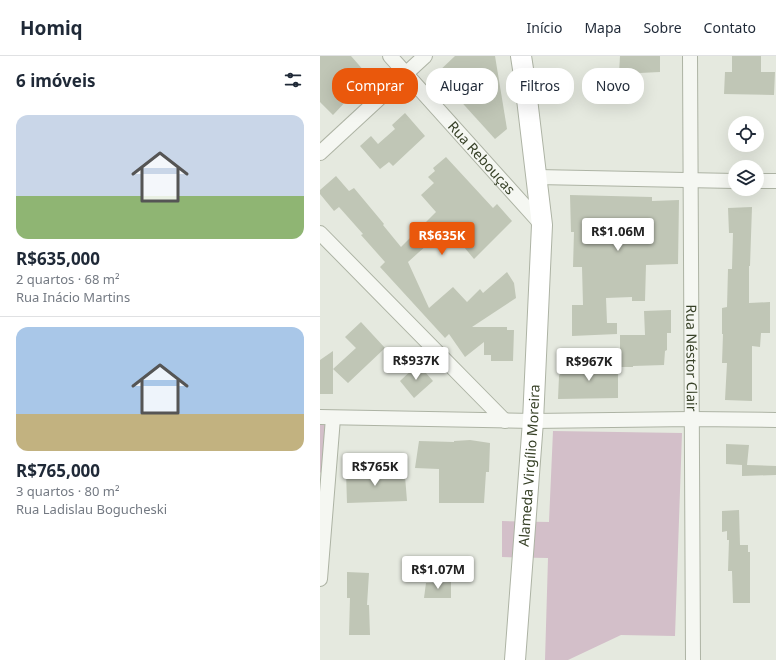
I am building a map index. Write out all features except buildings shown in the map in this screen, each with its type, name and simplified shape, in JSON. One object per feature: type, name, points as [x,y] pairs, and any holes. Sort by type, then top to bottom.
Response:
[{"type":"main road","name":"Alameda Virgílio Moreira","points":[[515,660],[534,422],[542,225],[521,56]]},
{"type":"street","name":"Rua Rebouças","points":[[390,56],[401,68]]},
{"type":"street","points":[[412,68],[425,56]]},
{"type":"street","name":"Rua Néstor Clair","points":[[690,56],[693,660]]},
{"type":"street","name":"Rua Rebouças","points":[[418,87],[542,225]]},
{"type":"street","points":[[320,153],[373,104]]},
{"type":"street","points":[[537,177],[728,180]]},
{"type":"street","points":[[764,181],[776,181]]},
{"type":"street","points":[[320,233],[504,421]]},
{"type":"street","points":[[320,579],[326,418],[534,422],[692,419],[776,420]]},
{"type":"shaded area","points":[[320,425],[328,425],[325,478],[320,472]]},
{"type":"shaded area","points":[[553,431],[682,433],[675,636],[621,635],[568,660],[545,660],[548,558],[502,557],[502,521],[549,522]]}]
